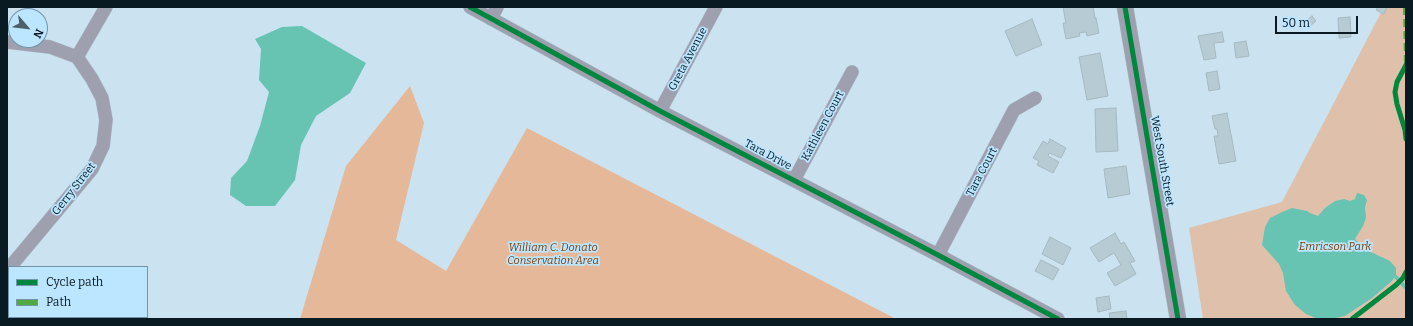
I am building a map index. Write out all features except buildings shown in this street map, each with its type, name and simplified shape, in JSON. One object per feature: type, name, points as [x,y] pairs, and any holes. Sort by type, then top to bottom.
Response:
[{"type":"street","points":[[7,42],[50,47],[77,57],[106,7]]},
{"type":"street","name":"Tara Drive","points":[[470,7],[660,111],[1058,319]]},
{"type":"street","points":[[491,19],[497,7]]},
{"type":"street","name":"Greta Avenue","points":[[660,111],[716,7]]},
{"type":"street","name":"West South Street","points":[[1125,7],[1178,319]]},
{"type":"street","name":"Gerry Street","points":[[12,266],[92,169],[103,146],[106,120],[102,98],[92,79],[77,57]]},
{"type":"street","name":"Kathleen Court","points":[[794,180],[852,72]]},
{"type":"street","name":"Tara Court","points":[[938,255],[1014,110],[1035,98]]},
{"type":"green space","name":"Emricson Park","points":[[1384,7],[1406,7],[1406,319],[1203,319],[1189,228],[1282,202]]},
{"type":"green space","name":"William C. Donato Conservation Area","points":[[410,86],[424,123],[396,240],[446,271],[527,128],[896,319],[300,319],[346,166]]},
{"type":"shaded area","points":[[302,26],[366,63],[350,93],[316,116],[301,145],[295,180],[275,206],[246,206],[230,195],[231,178],[247,161],[260,126],[269,92],[259,80],[261,49],[255,39],[282,27]]},
{"type":"shaded area","points":[[1357,193],[1364,195],[1367,200],[1365,207],[1366,218],[1355,239],[1362,248],[1390,261],[1396,268],[1396,275],[1392,281],[1372,298],[1345,316],[1331,319],[1318,319],[1306,314],[1295,305],[1286,291],[1283,273],[1279,264],[1262,245],[1265,227],[1270,218],[1292,208],[1307,211],[1318,216],[1325,208],[1335,201],[1344,199],[1350,201],[1355,199]]},
{"type":"waterway","points":[[1395,276],[1406,288]]},
{"type":"marked path","points":[[1405,7],[1406,69]]},
{"type":"cycle path","points":[[470,7],[660,111],[1058,319]]},
{"type":"cycle path","points":[[1125,7],[1178,319]]},
{"type":"cycle path","points":[[1406,65],[1397,82],[1395,92],[1406,139]]},
{"type":"cycle path","points":[[1352,319],[1396,285],[1403,278],[1406,272]]}]
